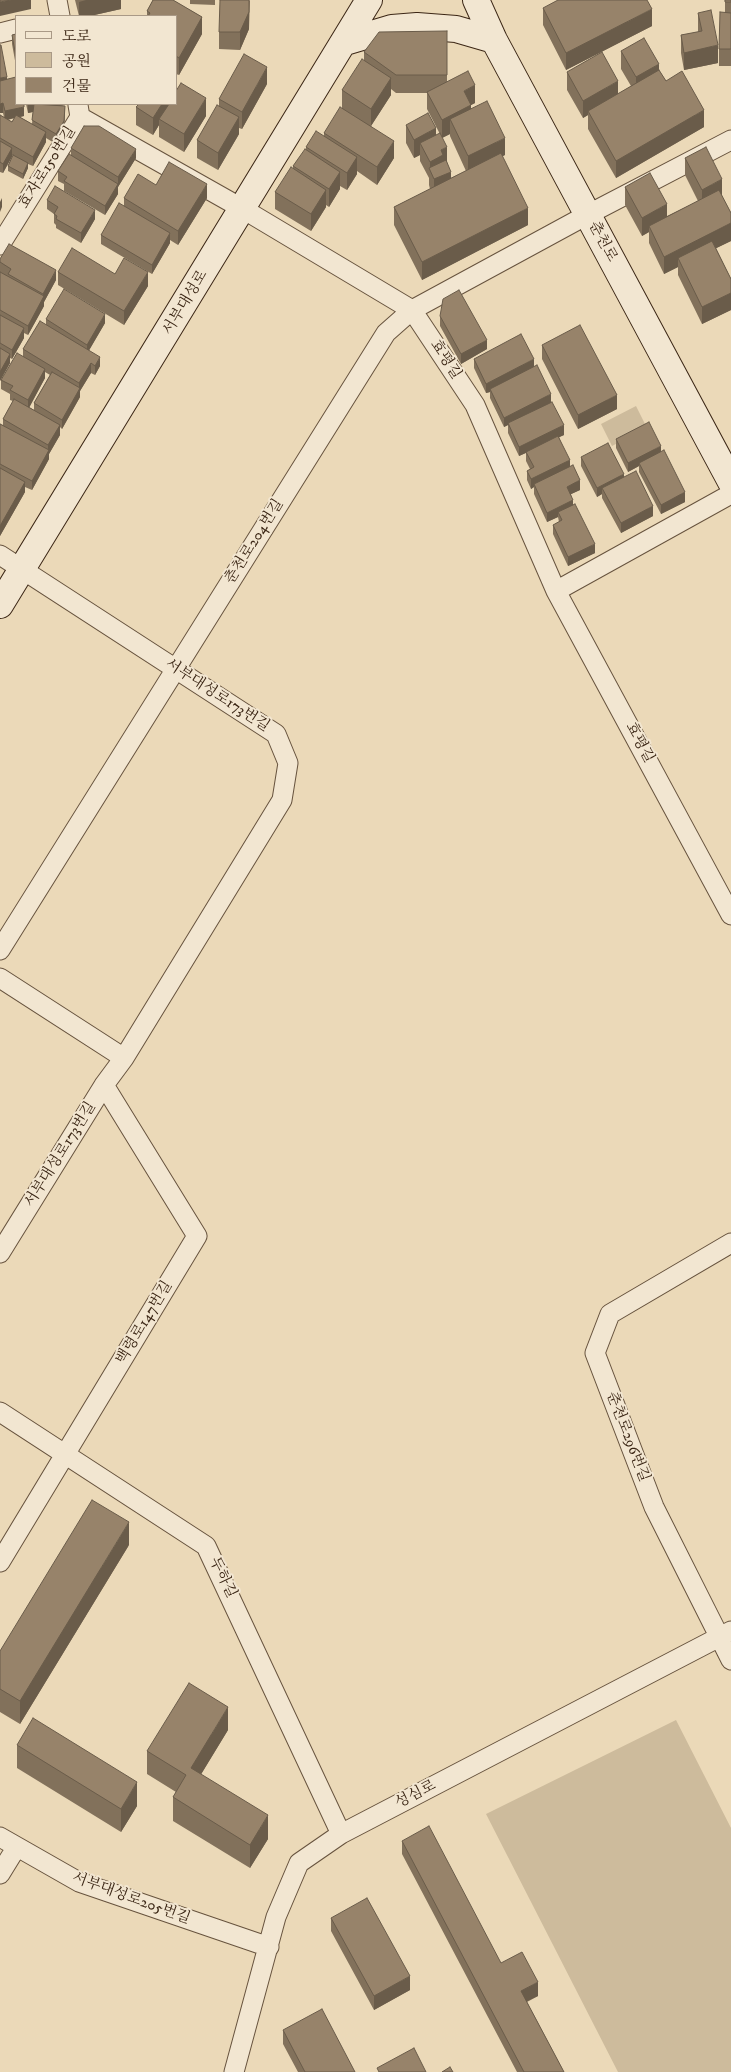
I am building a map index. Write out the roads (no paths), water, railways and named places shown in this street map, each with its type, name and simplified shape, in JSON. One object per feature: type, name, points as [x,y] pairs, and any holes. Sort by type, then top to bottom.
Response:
[{"type":"street","points":[[57,0],[60,15]]},
{"type":"street","name":"서부대성로","points":[[0,605],[369,0]]},
{"type":"street","name":"춘천로","points":[[476,0],[494,40],[731,482]]},
{"type":"street","points":[[344,42],[384,30],[418,26],[456,29],[494,40]]},
{"type":"street","points":[[0,33],[15,29]]},
{"type":"street","name":"효자로150번길","points":[[0,246],[79,110],[243,209]]},
{"type":"street","name":"춘천로204번길","points":[[0,950],[386,332],[412,310],[587,215],[731,140]]},
{"type":"street","name":"효평길","points":[[243,209],[412,310],[475,405],[556,591],[726,894],[731,915]]},
{"type":"street","points":[[556,591],[731,494]]},
{"type":"street","name":"서부대성로173번길","points":[[0,555],[276,734],[288,763],[282,800],[124,1058],[104,1085],[0,1254]]},
{"type":"street","points":[[0,978],[124,1058]]},
{"type":"street","name":"백령로147번길","points":[[0,1562],[197,1236],[104,1085]]},
{"type":"street","name":"춘천로296번길","points":[[731,1243],[610,1314],[595,1352],[654,1507],[725,1634],[731,1660]]},
{"type":"street","name":"두하길","points":[[0,1412],[206,1546],[341,1834]]},
{"type":"street","name":"성심로","points":[[234,2072],[276,1917],[299,1864],[341,1834],[725,1634]]},
{"type":"street","name":"서부대성로205번길","points":[[0,1837],[16,1848],[79,1882],[269,1947]]},
{"type":"street","points":[[0,1874],[16,1848]]}]
